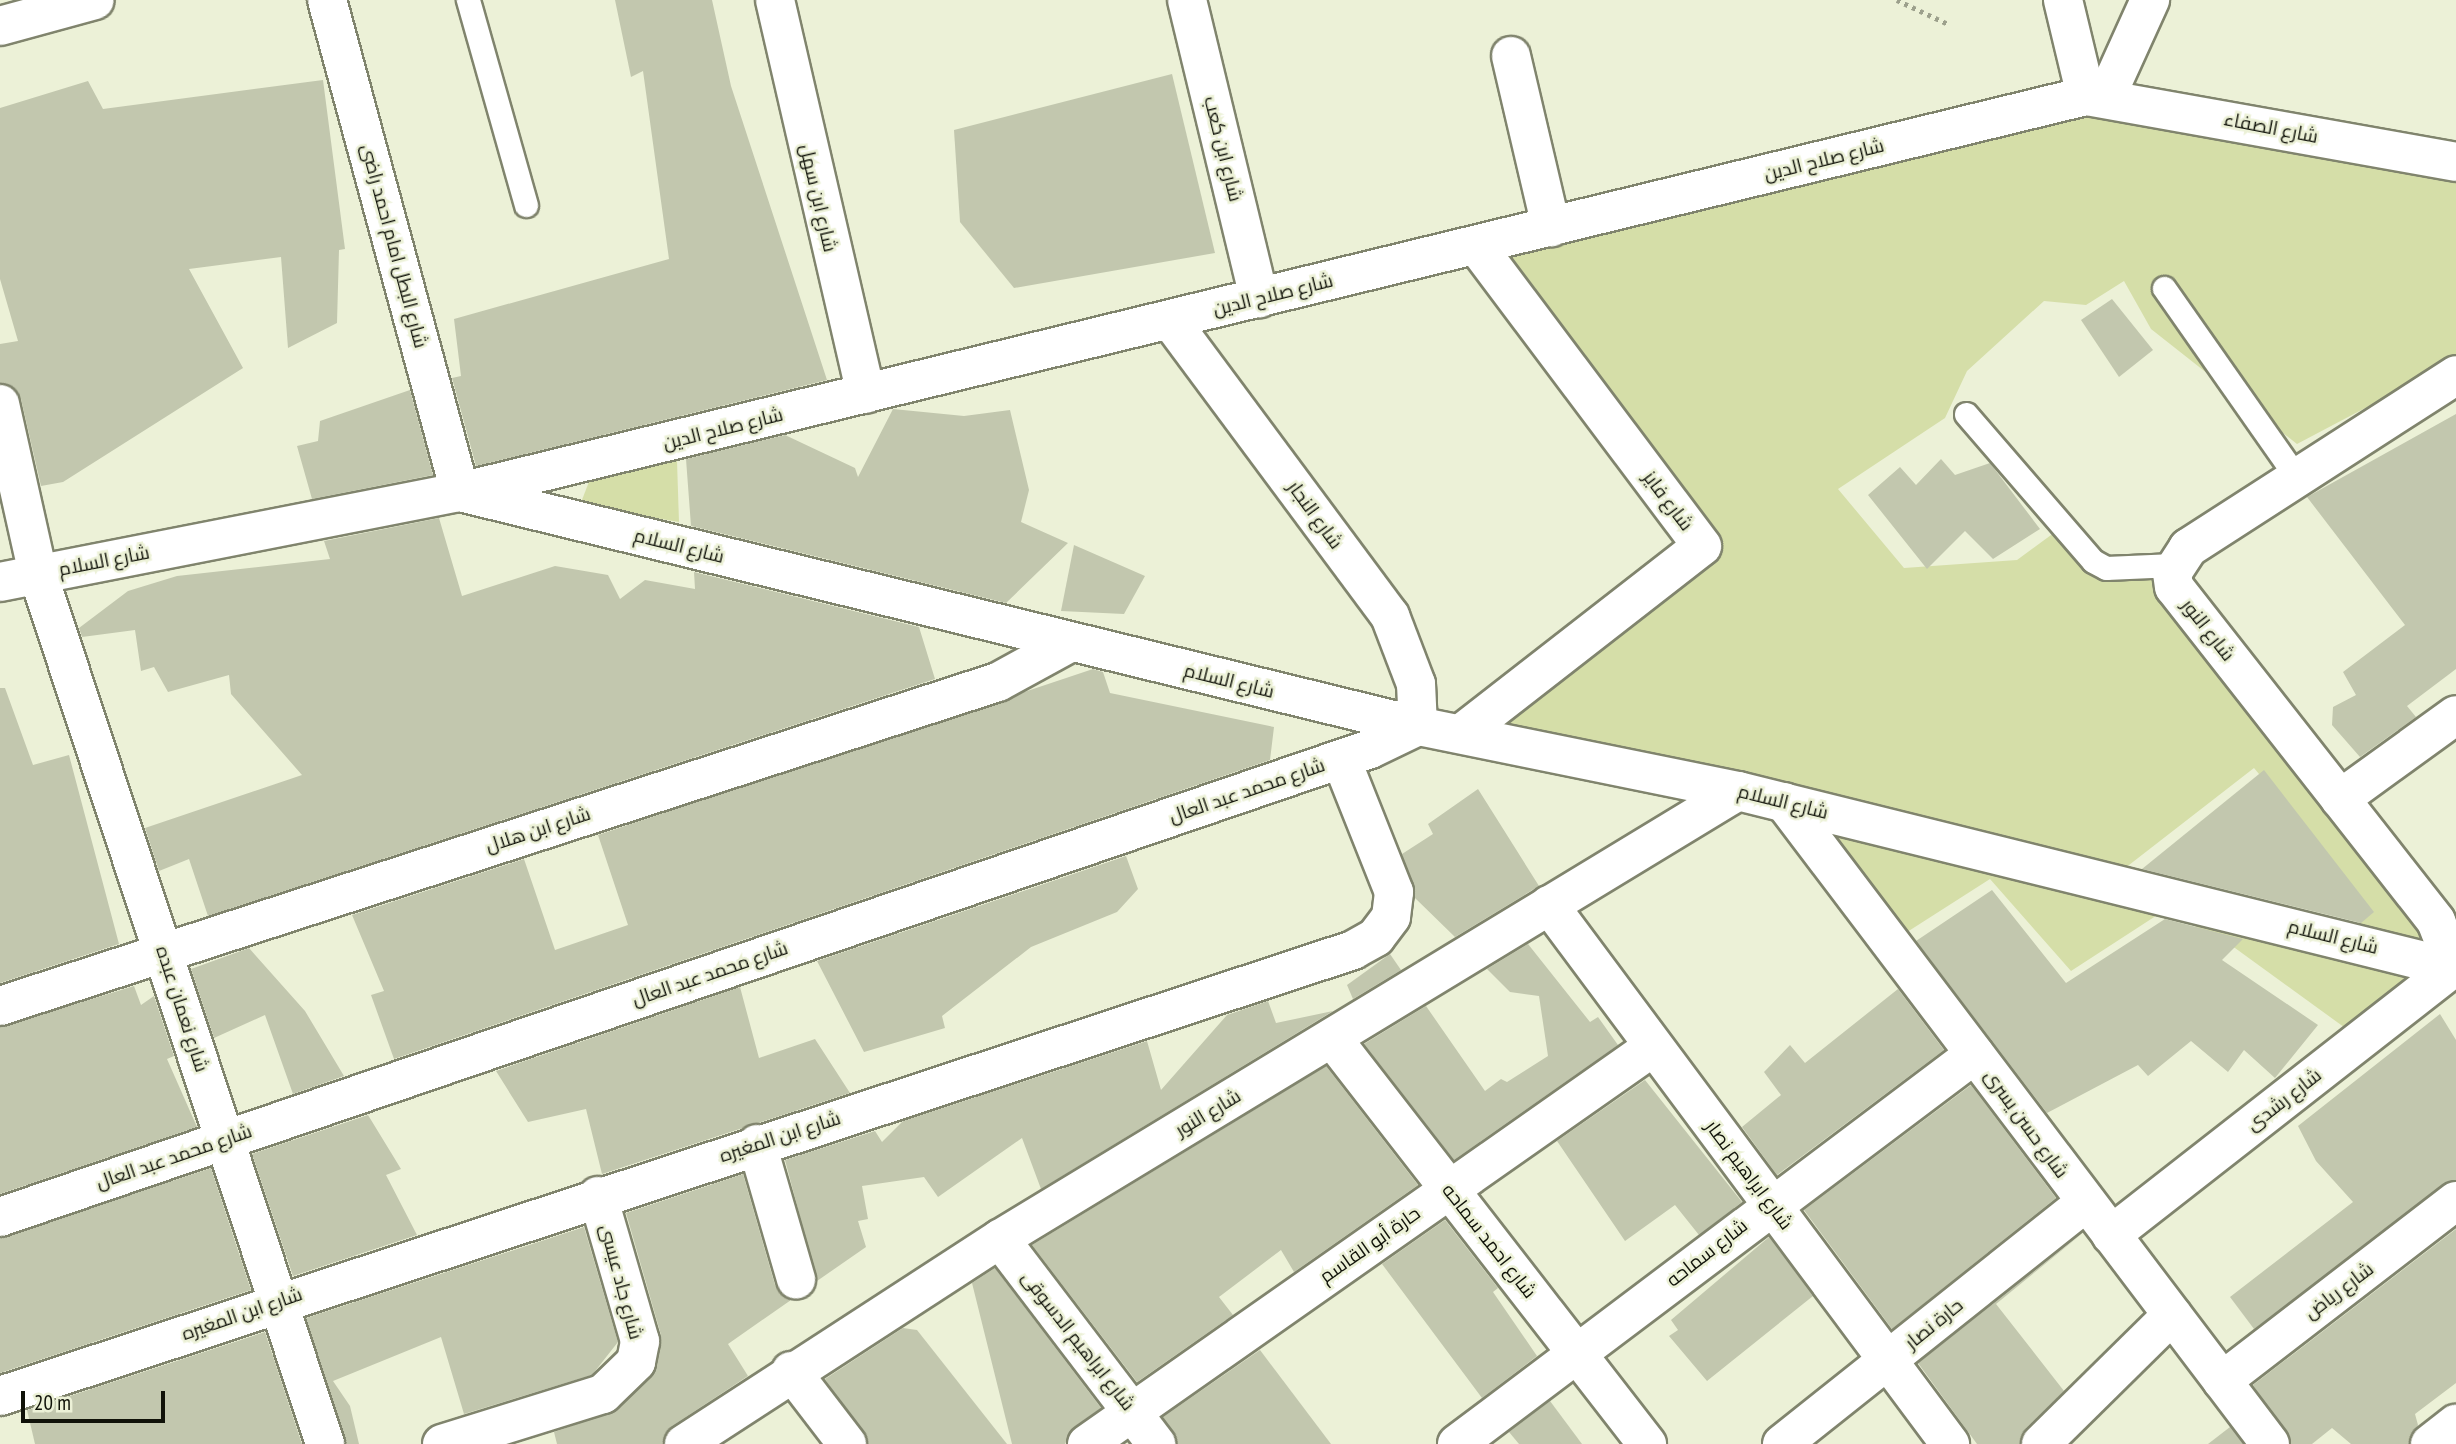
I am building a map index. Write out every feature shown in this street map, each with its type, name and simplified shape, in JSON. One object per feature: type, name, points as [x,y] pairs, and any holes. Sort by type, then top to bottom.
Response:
[{"type":"street","points":[[0,26],[96,0]]},
{"type":"street","name":"شارع البطل امام احمد راضى","points":[[327,0],[460,492]]},
{"type":"street","name":"شارع ابن سهل","points":[[775,0],[866,394]]},
{"type":"street","name":"شارع ابن كعب","points":[[1187,0],[1259,298]]},
{"type":"street","points":[[2063,0],[2096,97]]},
{"type":"street","points":[[2096,97],[2150,0]]},
{"type":"street","points":[[1511,56],[1551,227]]},
{"type":"street","name":"شارع صلاح الدين","points":[[460,492],[2096,97]]},
{"type":"street","name":"شارع الصفاء","points":[[2096,97],[2456,162]]},
{"type":"street","name":"شارع فايز","points":[[1462,733],[1702,546],[1476,245]]},
{"type":"street","name":"شارع النجار","points":[[1171,321],[1390,617],[1416,684],[1418,726]]},
{"type":"street","points":[[2174,565],[2188,548],[2456,376]]},
{"type":"street","name":"شارع نعمان عبده","points":[[0,404],[38,574],[325,1444]]},
{"type":"street","name":"شارع السلام","points":[[0,582],[460,492],[1418,726],[1738,791],[2455,967]]},
{"type":"street","name":"شارع النور","points":[[2174,565],[2174,587],[2436,921],[2455,967]]},
{"type":"street","name":"شارع ابن هلال","points":[[0,1006],[162,950],[998,682],[1070,642]]},
{"type":"street","points":[[2340,799],[2456,715]]},
{"type":"street","name":"شارع محمد عبد العال","points":[[0,1217],[1341,759],[1418,726]]},
{"type":"street","name":"شارع ابن المغيره","points":[[0,1396],[279,1301],[1353,950],[1376,937],[1391,917],[1394,892],[1341,759]]},
{"type":"street","name":"شارع النور","points":[[684,1444],[791,1371],[1000,1239],[1738,791]]},
{"type":"street","name":"شارع حسن يسرى","points":[[1784,802],[2270,1444]]},
{"type":"street","name":"شارع ابراهيم نصار","points":[[1549,905],[1950,1444]]},
{"type":"street","name":"شارع رشدى","points":[[2112,1235],[2455,967]]},
{"type":"street","name":"شارع احمد سماحه","points":[[1332,1038],[1647,1444]]},
{"type":"street","name":"حارة أبو القاسم","points":[[1087,1444],[1653,1047]]},
{"type":"street","name":"شارع سماحه","points":[[1457,1444],[1577,1355],[1770,1203],[1975,1054]]},
{"type":"street","points":[[757,1144],[796,1279]]},
{"type":"street","name":"شارع جاد عيسى","points":[[442,1444],[603,1394],[636,1362],[640,1340],[598,1196]]},
{"type":"street","name":"شارع رياض","points":[[2222,1381],[2456,1201]]},
{"type":"street","name":"حارة نصار","points":[[1783,1444],[2085,1203]]},
{"type":"street","name":"شارع ابراهيم الدسوقى","points":[[1000,1239],[1156,1444]]},
{"type":"street","points":[[2041,1444],[2172,1315]]},
{"type":"street","points":[[791,1371],[847,1444]]},
{"type":"street","points":[[2430,1444],[2456,1424]]},
{"type":"lane","points":[[468,0],[526,205]]},
{"type":"lane","points":[[2164,288],[2297,478]]},
{"type":"lane","points":[[1966,414],[2093,561],[2106,568],[2174,565]]},
{"type":"path","points":[[1897,0],[1948,24]]},
{"type":"green space","points":[[2086,96],[2456,176],[2456,360],[2297,444],[2151,329],[2124,281],[2086,305],[2044,301],[1967,371],[1945,418],[1838,489],[1904,568],[2017,560],[2062,527],[2106,568],[2152,563],[2446,942],[2357,929],[2364,901],[2254,768],[2120,872],[1497,727],[1713,552],[1491,242]]},
{"type":"green space","points":[[677,461],[679,522],[580,505],[592,474]]},
{"type":"green space","points":[[1809,817],[2427,971],[2348,1030],[2235,948],[2165,910],[2071,971],[1990,879],[1904,934]]},
{"type":"building","points":[[615,0],[712,0],[731,86],[827,380],[476,466],[452,378],[461,376],[454,319],[669,259],[643,71],[631,77]]},
{"type":"building","points":[[1172,74],[1215,253],[1014,288],[960,222],[954,130]]},
{"type":"building","points":[[323,80],[345,249],[339,250],[337,323],[288,348],[281,257],[189,269],[243,368],[63,482],[41,486],[21,399],[0,383],[0,344],[18,341],[0,279],[0,108],[88,81],[103,109]]},
{"type":"building","points":[[2112,299],[2153,350],[2119,377],[2081,320]]},
{"type":"building","points":[[410,390],[433,475],[312,499],[297,446],[318,441],[320,421]]},
{"type":"building","points":[[893,409],[964,416],[1010,410],[1029,490],[1021,522],[1068,543],[1006,603],[691,526],[686,459],[785,435],[855,468],[858,477]]},
{"type":"building","points":[[2456,414],[2456,669],[2407,706],[2416,717],[2360,757],[2332,725],[2333,707],[2356,695],[2343,672],[2405,625],[2307,497]]},
{"type":"building","points":[[1941,459],[1955,475],[1990,463],[2040,529],[1993,559],[1965,531],[1927,569],[1868,495],[1900,467],[1916,485]]},
{"type":"building","points":[[439,518],[462,596],[555,566],[608,575],[620,599],[645,580],[695,589],[694,572],[919,627],[935,679],[208,916],[189,859],[159,871],[145,828],[302,775],[231,694],[229,675],[168,692],[154,667],[141,671],[135,630],[82,637],[79,628],[128,591],[177,576],[330,559],[324,541]]},
{"type":"building","points":[[1074,545],[1145,576],[1124,614],[1061,611]]},
{"type":"building","points":[[1093,669],[1103,672],[1110,693],[1274,727],[1270,760],[394,1059],[371,995],[384,991],[352,915],[524,859],[555,950],[628,925],[598,835]]},
{"type":"building","points":[[0,688],[5,688],[33,765],[69,755],[119,944],[0,983]]},
{"type":"building","points":[[2264,770],[2374,912],[2361,923],[2142,869]]},
{"type":"building","points":[[1478,789],[1539,886],[1455,937],[1415,898],[1402,854],[1433,834],[1428,824]]},
{"type":"building","points":[[1126,856],[1138,889],[1117,912],[1031,947],[942,1016],[945,1028],[864,1052],[817,961]]},
{"type":"building","points":[[1992,890],[2066,983],[2165,919],[2243,939],[2222,960],[2318,1025],[2275,1078],[2244,1050],[2228,1072],[2191,1041],[2148,1076],[2138,1065],[2047,1113],[1916,941]]},
{"type":"building","points":[[1528,944],[1590,1022],[1598,1017],[1618,1045],[1454,1160],[1364,1044],[1426,1006],[1485,1091],[1501,1079],[1507,1082],[1548,1056],[1539,996],[1510,992],[1487,969]]},
{"type":"building","points":[[249,948],[305,1011],[344,1076],[293,1094],[265,1015],[214,1038],[191,969]]},
{"type":"building","points":[[1390,954],[1401,970],[1353,999],[1347,985]]},
{"type":"building","points":[[134,986],[141,1005],[154,996],[174,1056],[167,1059],[197,1127],[0,1194],[0,1027]]},
{"type":"building","points":[[740,987],[759,1058],[815,1039],[850,1093],[602,1174],[586,1109],[528,1122],[496,1071]]},
{"type":"building","points":[[1898,989],[1944,1050],[1777,1175],[1742,1127],[1781,1095],[1764,1072],[1790,1045],[1805,1063]]},
{"type":"building","points":[[1268,1001],[1276,1023],[1333,1011],[1041,1189],[1022,1138],[938,1197],[924,1177],[862,1186],[868,1219],[858,1221],[866,1247],[817,1281],[785,1160],[875,1131],[882,1142],[903,1121],[1147,1041],[1161,1090],[1227,1015]]},
{"type":"building","points":[[2440,1014],[2456,1040],[2456,1180],[2254,1329],[2230,1297],[2353,1202],[2316,1161],[2298,1126]]},
{"type":"building","points":[[1326,1066],[1418,1185],[1294,1272],[1281,1250],[1219,1297],[1233,1315],[1137,1382],[1032,1245]]},
{"type":"building","points":[[1645,1080],[1742,1202],[1699,1235],[1675,1205],[1625,1241],[1557,1141]]},
{"type":"building","points":[[1971,1085],[2056,1198],[1892,1329],[1804,1210]]},
{"type":"building","points":[[368,1115],[401,1169],[386,1175],[417,1235],[293,1276],[252,1154]]},
{"type":"building","points":[[211,1168],[251,1290],[0,1373],[0,1238]]},
{"type":"building","points":[[743,1174],[775,1285],[791,1300],[728,1344],[748,1376],[672,1426],[662,1444],[557,1444],[554,1432],[618,1410],[657,1366],[661,1335],[626,1213]]},
{"type":"building","points":[[1445,1220],[1498,1288],[1493,1292],[1537,1356],[1482,1398],[1382,1264]]},
{"type":"building","points":[[584,1227],[618,1342],[592,1375],[464,1414],[441,1337],[333,1381],[350,1406],[359,1444],[346,1444],[306,1318]]},
{"type":"building","points":[[2456,1229],[2456,1383],[2415,1414],[2418,1425],[2409,1444],[2351,1444],[2332,1428],[2312,1444],[2291,1444],[2253,1385]]},
{"type":"building","points":[[2083,1233],[1996,1304],[2064,1391],[2026,1428],[2020,1444],[1977,1444],[1918,1363]]},
{"type":"building","points":[[1769,1237],[1813,1296],[1707,1381],[1669,1336],[1678,1330],[1671,1320]]},
{"type":"building","points":[[995,1268],[1101,1408],[1074,1427],[1065,1444],[1012,1444],[972,1283]]},
{"type":"building","points":[[903,1328],[917,1330],[1007,1444],[868,1444],[825,1379]]},
{"type":"building","points":[[265,1332],[302,1444],[35,1444],[27,1410]]},
{"type":"building","points":[[1260,1350],[1331,1444],[1177,1444],[1163,1417]]},
{"type":"building","points":[[1550,1401],[1582,1444],[1519,1444],[1509,1432]]},
{"type":"building","points":[[2230,1427],[2243,1444],[2208,1444]]}]
